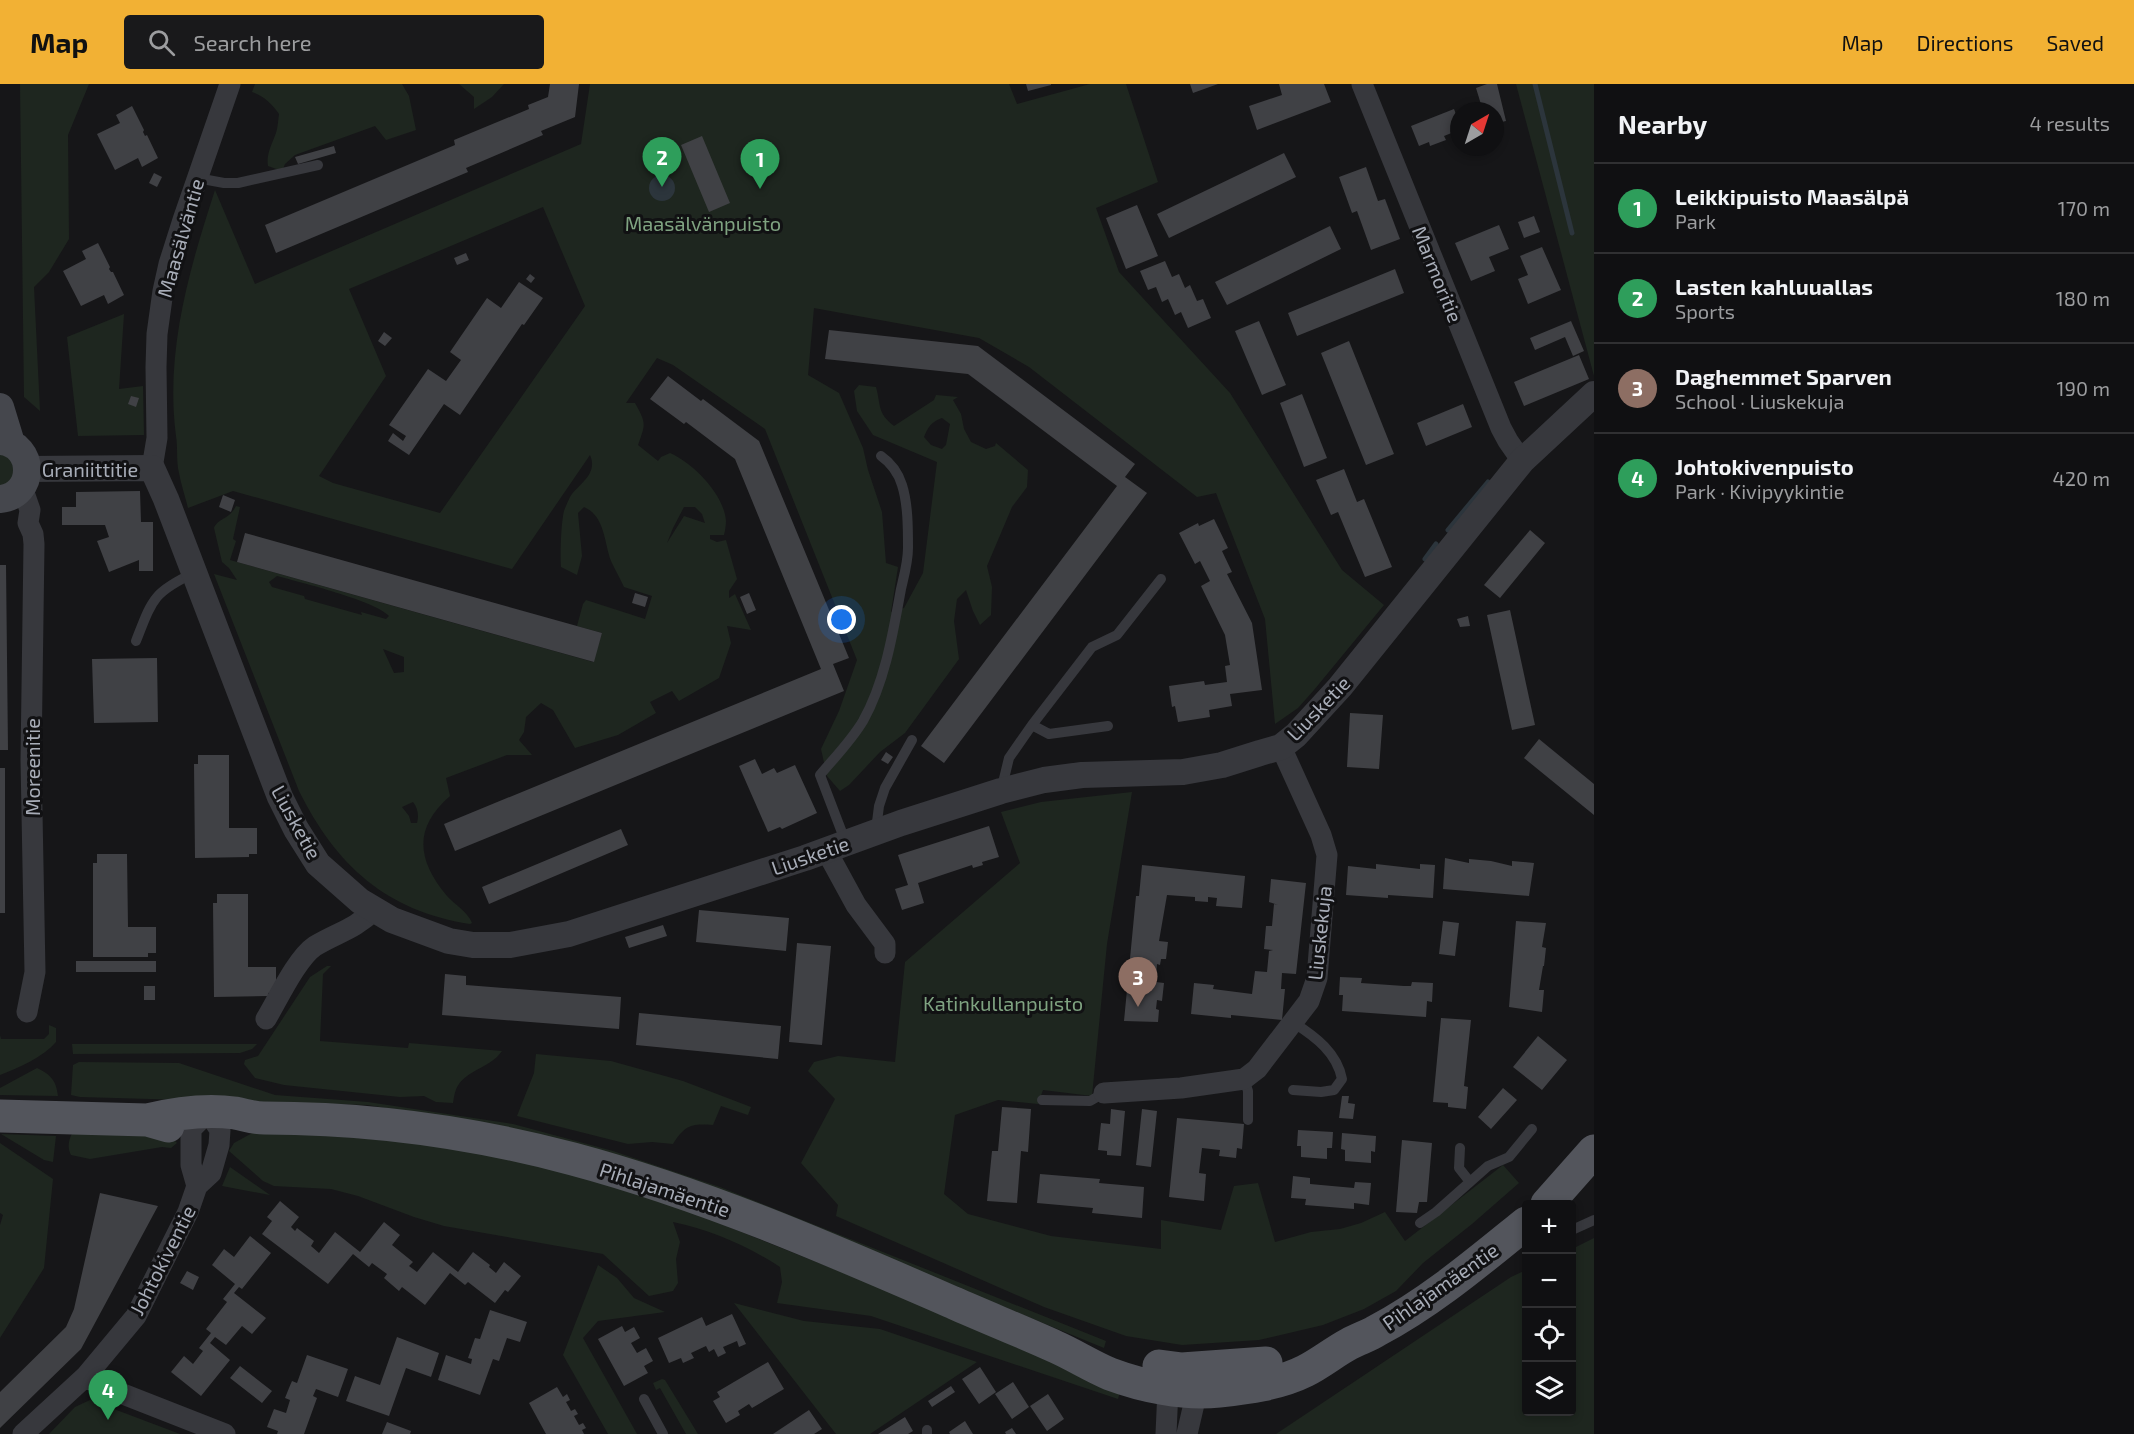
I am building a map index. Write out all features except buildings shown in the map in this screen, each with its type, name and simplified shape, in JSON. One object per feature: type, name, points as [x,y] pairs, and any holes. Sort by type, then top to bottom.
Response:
[{"type":"main road","points":[[0,407],[6,442],[23,454],[13,489]]},
{"type":"main road","name":"Pihlajamäentie","points":[[0,1116],[147,1120],[178,1112],[206,1124],[238,1113],[250,1118],[306,1118],[445,1132],[518,1146],[574,1160],[719,1206],[872,1268],[1057,1347],[1108,1373],[1130,1381],[1182,1383],[1214,1392],[1262,1385],[1303,1372],[1407,1312],[1522,1227]]},
{"type":"main road","points":[[1551,1200],[1594,1151]]},
{"type":"street","name":"Maasälväntie","points":[[152,468],[157,438],[157,334],[163,291],[169,264],[230,84]]},
{"type":"street","name":"Marmoritie","points":[[1362,84],[1501,428],[1522,461]]},
{"type":"street","name":"Liusketie","points":[[152,468],[280,797],[296,830],[318,864],[344,889],[398,923],[449,941],[473,945],[510,945],[569,934],[1001,791],[1044,780],[1082,775],[1183,772],[1222,765],[1281,747],[1308,723],[1340,687],[1522,461],[1594,394]]},
{"type":"street","name":"Graniittitie","points":[[13,489],[152,468]]},
{"type":"street","name":"Moreenitie","points":[[13,489],[9,508],[28,523],[34,544],[31,767],[35,972],[27,1011]]},
{"type":"street","name":"Liuskekuja","points":[[1244,1078],[1257,1069],[1294,1023],[1308,1001],[1317,978],[1327,855],[1321,835],[1281,747]]},
{"type":"street","points":[[836,847],[856,905],[885,944],[885,953]]},
{"type":"street","points":[[266,1019],[304,956],[315,946],[354,927],[374,910]]},
{"type":"street","points":[[1104,1093],[1181,1088],[1244,1078]]},
{"type":"street","name":"Johtokiventie","points":[[197,1186],[191,1165],[206,1124]]},
{"type":"street","name":"Johtokiventie","points":[[23,1434],[86,1376],[136,1316],[188,1212],[197,1186],[211,1173],[219,1145],[206,1124]]},
{"type":"street","points":[[86,1376],[100,1385],[225,1434]]},
{"type":"street","points":[[1166,1434],[1182,1383]]},
{"type":"street","points":[[1182,1383],[1187,1434]]},
{"type":"lane","points":[[197,178],[238,183],[318,165]]},
{"type":"lane","points":[[836,847],[820,775],[851,740],[874,697],[894,626],[908,550],[906,508],[902,484],[895,469],[881,456]]},
{"type":"lane","points":[[136,641],[151,603],[161,591],[194,573]]},
{"type":"lane","points":[[1001,791],[1010,758],[1032,726],[1092,647],[1117,635],[1161,579]]},
{"type":"lane","points":[[1032,726],[1049,734],[1108,726]]},
{"type":"lane","points":[[876,832],[879,806],[885,788],[912,740]]},
{"type":"lane","points":[[1293,1090],[1321,1092],[1334,1090],[1342,1079],[1332,1055],[1312,1034],[1294,1023]]},
{"type":"lane","points":[[1244,1078],[1248,1091],[1248,1120]]},
{"type":"lane","points":[[1042,1100],[1090,1101],[1104,1093]]},
{"type":"lane","points":[[1420,1223],[1488,1166],[1509,1156],[1532,1129]]},
{"type":"lane","points":[[1460,1148],[1459,1168],[1470,1182]]},
{"type":"lane","points":[[1576,1228],[1594,1220]]},
{"type":"lane","points":[[644,1399],[663,1434]]},
{"type":"green space","points":[[20,84],[89,84],[68,135],[69,239],[49,272],[34,287],[40,411],[24,397]]},
{"type":"green space","points":[[255,84],[402,84],[409,96],[416,130],[386,140],[375,126],[295,155],[285,164],[282,171],[268,166],[268,157],[277,131],[279,114],[267,101],[252,92]]},
{"type":"green space","points":[[459,84],[504,84],[492,97],[474,109],[474,97]]},
{"type":"green space","name":"Maasälvänpuisto","points":[[590,84],[1009,84],[1017,104],[1090,84],[1126,84],[1158,182],[1096,208],[1119,272],[1230,393],[1342,570],[1384,605],[1298,708],[1275,724],[1265,619],[1216,493],[1197,497],[1029,367],[979,338],[814,308],[808,375],[839,393],[863,448],[882,512],[886,563],[898,567],[891,612],[904,608],[923,573],[937,462],[873,435],[857,411],[854,391],[859,385],[876,387],[882,413],[894,426],[934,400],[936,395],[958,397],[953,400],[961,414],[964,429],[971,442],[986,449],[995,446],[996,443],[1028,470],[1027,487],[1012,507],[987,566],[992,587],[991,615],[980,625],[966,590],[957,599],[954,621],[959,659],[905,733],[880,752],[849,785],[840,791],[827,776],[821,749],[839,711],[857,660],[765,429],[673,365],[657,358],[626,403],[635,403],[643,419],[638,445],[658,461],[670,453],[688,464],[706,481],[720,500],[726,523],[724,535],[710,535],[710,539],[717,542],[726,540],[737,579],[729,591],[729,598],[735,594],[751,630],[727,626],[731,643],[719,678],[679,701],[672,691],[650,702],[656,713],[618,735],[575,748],[553,710],[541,703],[526,717],[524,732],[519,740],[532,755],[507,755],[446,778],[450,796],[438,808],[425,832],[423,845],[425,857],[437,883],[447,896],[468,915],[472,923],[440,918],[389,896],[347,862],[330,841],[299,791],[214,574],[237,580],[222,562],[214,528],[218,522],[230,514],[236,506],[240,507],[233,539],[236,541],[230,560],[593,662],[602,633],[577,626],[586,600],[645,619],[652,596],[624,587],[611,561],[600,523],[591,511],[584,507],[578,513],[582,556],[577,575],[561,567],[564,511],[572,494],[590,472],[592,461],[590,455],[512,569],[233,491],[188,508],[178,468],[173,405],[177,342],[188,281],[215,190],[255,284],[581,144]],"holes":[[[543,207],[585,306],[440,513],[333,483],[319,476],[386,376],[349,289]],[[942,418],[950,424],[946,445],[942,449],[931,445],[924,437],[933,423]],[[684,507],[695,507],[702,514],[705,523],[684,516],[667,543]],[[277,576],[319,587],[369,604],[389,616],[386,619],[361,612],[362,615],[305,599],[304,596],[272,587],[269,582]],[[383,649],[404,657],[404,672],[394,673]],[[413,802],[418,812],[417,823],[411,823],[402,807]]]},
{"type":"green space","points":[[1516,84],[1594,84],[1594,376]]},
{"type":"green space","points":[[124,314],[119,389],[143,386],[144,435],[78,436],[67,337]]},
{"type":"green space","points":[[0,451],[10,454],[16,477],[0,488]]},
{"type":"green space","name":"Katinkullanpuisto","points":[[1132,792],[1107,944],[1092,1096],[1043,1090],[1038,1104],[998,1100],[955,1115],[944,1194],[968,1214],[1051,1236],[1161,1249],[1161,1220],[1221,1230],[1234,1186],[1258,1183],[1275,1242],[1311,1232],[1340,1229],[1361,1223],[1385,1212],[1405,1241],[1503,1165],[1519,1183],[1423,1263],[1396,1291],[1364,1309],[1323,1325],[1259,1340],[1182,1345],[1126,1336],[1044,1307],[836,1216],[838,1205],[801,1163],[835,1099],[808,1071],[814,1062],[838,1056],[895,1062],[905,962],[1020,863],[1001,812],[1041,802]]},
{"type":"green space","points":[[327,966],[331,966],[323,974],[320,1041],[408,1048],[409,1043],[502,1051],[492,1061],[459,1084],[453,1103],[436,1102],[424,1096],[400,1097],[284,1085],[255,1078],[244,1064],[245,1060],[258,1056],[310,977]]},
{"type":"green space","points":[[49,1025],[56,1028],[56,1042],[37,1057],[0,1075],[0,1035],[1,1039],[44,1039],[49,1034]]},
{"type":"green space","points":[[72,1044],[257,1044],[252,1049],[240,1053],[73,1054]]},
{"type":"green space","points":[[536,1054],[611,1061],[683,1081],[751,1107],[748,1115],[721,1106],[713,1125],[699,1124],[689,1127],[673,1144],[652,1142],[628,1144],[517,1116],[534,1073]]},
{"type":"green space","points":[[79,1062],[179,1063],[275,1095],[368,1102],[513,1124],[613,1151],[720,1187],[1106,1341],[1104,1348],[831,1236],[450,1118],[367,1105],[80,1097],[71,1095],[73,1065]]},
{"type":"green space","points":[[37,1068],[52,1079],[58,1096],[0,1095],[0,1088]]},
{"type":"green space","points":[[75,1128],[173,1139],[177,1143],[171,1148],[162,1147],[90,1159],[71,1155],[69,1141]]},
{"type":"green space","points":[[256,1131],[450,1146],[508,1157],[656,1198],[1122,1384],[1118,1399],[871,1316],[777,1303],[782,1282],[780,1267],[729,1240],[687,1225],[673,1222],[680,1242],[676,1259],[678,1283],[673,1291],[649,1296],[603,1254],[444,1226],[331,1189],[274,1186],[263,1181],[229,1151],[234,1143]]},
{"type":"green space","points":[[1,1134],[56,1136],[53,1162],[44,1160]]},
{"type":"green space","points":[[0,1143],[53,1179],[44,1268],[0,1338],[0,1225],[3,1215],[0,1213]]},
{"type":"green space","points":[[230,1167],[270,1195],[222,1186]]},
{"type":"green space","points":[[1594,1238],[1594,1434],[1276,1434],[1522,1272],[1522,1416],[1576,1416],[1576,1247]]},
{"type":"green space","points":[[598,1265],[617,1278],[634,1298],[665,1312],[598,1321],[583,1338],[637,1434],[608,1434],[563,1355]]},
{"type":"green space","points":[[734,1303],[804,1321],[880,1329],[977,1362],[870,1434],[836,1434]]},
{"type":"green space","points":[[665,1380],[698,1434],[686,1434],[660,1388],[656,1390],[653,1383]]},
{"type":"green space","points":[[90,1400],[180,1434],[49,1434],[75,1407]]},
{"type":"shaded area","points":[[662,175],[671,179],[675,188],[671,197],[662,201],[653,197],[649,188],[653,179]]},
{"type":"waterway","points":[[1535,84],[1572,233]]},
{"type":"waterway","points":[[1448,530],[1488,482]]},
{"type":"waterway","points":[[1425,559],[1436,544]]},
{"type":"place","name":"Lasten kahluuallas","points":[[662,187]]},
{"type":"place","name":"Leikkipuisto Maasälpä","points":[[760,189]]},
{"type":"place","name":"Daghemmet Sparven","points":[[1138,1007]]},
{"type":"place","name":"Johtokivenpuisto","points":[[108,1420]]}]
